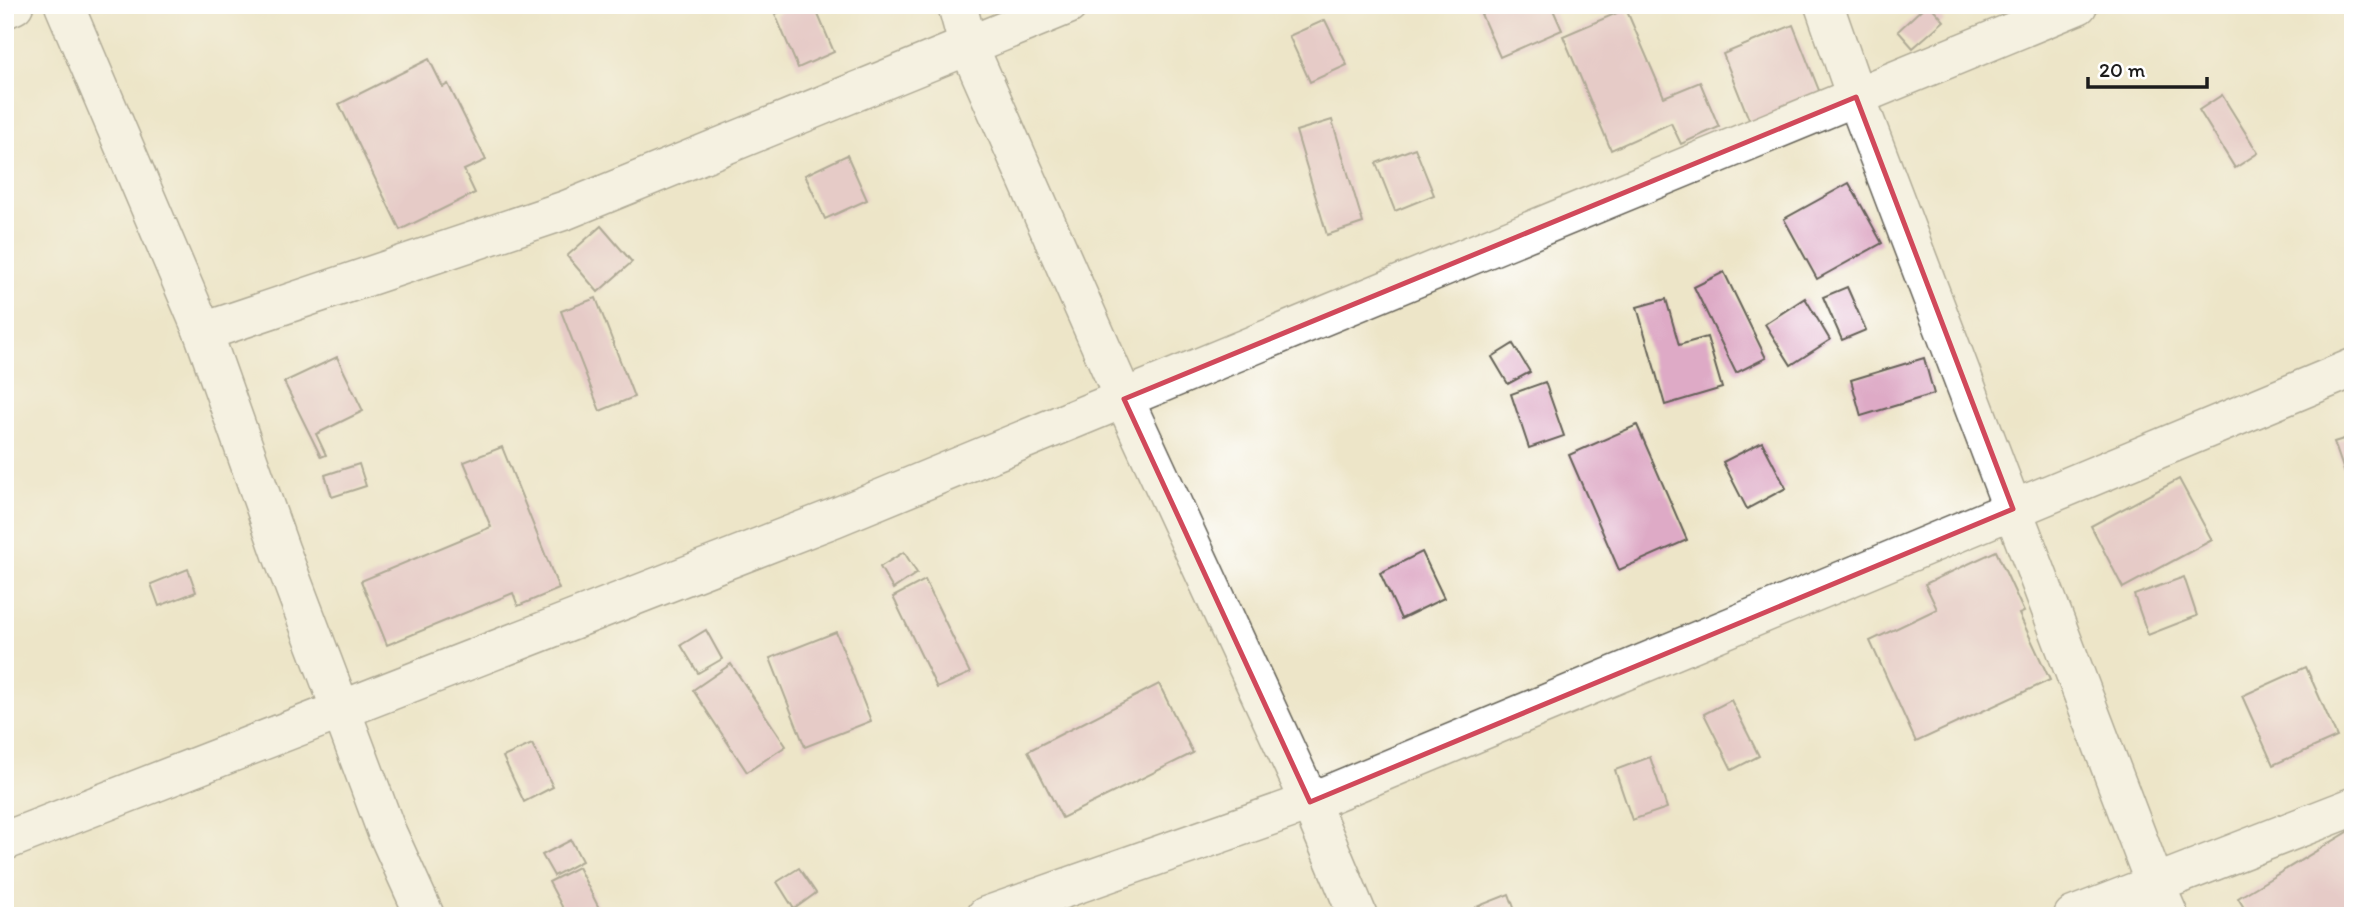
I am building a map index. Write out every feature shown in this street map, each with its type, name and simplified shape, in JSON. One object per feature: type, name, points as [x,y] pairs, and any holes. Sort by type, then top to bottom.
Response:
[{"type":"street","points":[[5,9],[14,5]]},
{"type":"street","points":[[64,5],[203,332],[281,552],[386,830],[425,916]]},
{"type":"street","points":[[957,5],[968,45],[1124,398],[1310,802],[1358,916]]},
{"type":"street","points":[[203,332],[566,210],[1068,5]]},
{"type":"street","points":[[1824,5],[1856,97],[2162,900]]},
{"type":"street","points":[[5,841],[834,518],[2078,5]]},
{"type":"street","points":[[986,916],[1310,802],[2353,368]]},
{"type":"street","points":[[2073,916],[2162,900],[2353,807]]},
{"type":"highlighted area","points":[[1856,97],[2013,509],[1310,802],[1124,399]]},
{"type":"building","points":[[795,5],[814,5],[834,52],[798,68],[775,14]]},
{"type":"building","points":[[1477,5],[1551,5],[1562,30],[1500,57]]},
{"type":"building","points":[[1926,5],[1930,5],[1944,21],[1913,48],[1898,31]]},
{"type":"building","points":[[1626,9],[1664,97],[1700,82],[1719,127],[1681,144],[1671,123],[1611,150],[1563,36]]},
{"type":"building","points":[[1325,20],[1347,65],[1310,82],[1289,36]]},
{"type":"building","points":[[1793,25],[1822,98],[1752,127],[1723,54]]},
{"type":"building","points":[[429,59],[443,87],[448,84],[486,160],[464,170],[475,193],[400,230],[339,104]]},
{"type":"building","points":[[2222,95],[2258,153],[2235,168],[2199,110]]},
{"type":"building","points":[[1332,120],[1363,223],[1327,235],[1296,131]]},
{"type":"building","points":[[1415,148],[1434,195],[1395,211],[1376,163]]},
{"type":"building","points":[[847,155],[867,200],[825,219],[805,175]]},
{"type":"building","points":[[1849,183],[1882,243],[1817,279],[1784,219]]},
{"type":"building","points":[[601,226],[632,262],[598,292],[567,256]]},
{"type":"building","points":[[1724,272],[1766,358],[1736,373],[1694,287]]},
{"type":"building","points":[[1847,287],[1866,330],[1842,340],[1823,297]]},
{"type":"building","points":[[596,298],[634,397],[600,411],[561,311]]},
{"type":"building","points":[[1805,298],[1830,340],[1791,365],[1765,324]]},
{"type":"building","points":[[1666,299],[1679,345],[1707,337],[1722,388],[1665,405],[1637,307]]},
{"type":"building","points":[[1513,344],[1530,372],[1508,384],[1492,357]]},
{"type":"building","points":[[337,357],[363,411],[316,434],[326,455],[321,457],[284,382]]},
{"type":"building","points":[[1924,358],[1934,394],[1861,416],[1851,380]]},
{"type":"building","points":[[1545,382],[1564,436],[1529,448],[1511,394]]},
{"type":"building","points":[[1637,425],[1687,540],[1619,570],[1569,455]]},
{"type":"building","points":[[2353,436],[2353,494],[2352,494],[2334,442]]},
{"type":"building","points":[[1762,442],[1786,488],[1747,509],[1723,462]]},
{"type":"building","points":[[502,447],[559,589],[518,606],[513,593],[387,645],[361,581],[491,527],[464,462]]},
{"type":"building","points":[[359,464],[366,486],[332,497],[325,475]]},
{"type":"building","points":[[2179,479],[2212,540],[2123,588],[2091,526]]},
{"type":"building","points":[[1996,551],[2024,612],[2019,614],[2050,680],[1916,742],[1870,641],[1937,609],[1925,584]]},
{"type":"building","points":[[904,552],[917,573],[893,589],[880,567]]},
{"type":"building","points":[[1422,552],[1444,598],[1401,619],[1380,573]]},
{"type":"building","points":[[188,569],[196,592],[159,606],[151,584]]},
{"type":"building","points":[[2184,577],[2197,616],[2148,635],[2134,595]]},
{"type":"building","points":[[925,580],[970,673],[937,688],[893,597]]},
{"type":"building","points":[[706,630],[722,659],[698,673],[681,645]]},
{"type":"building","points":[[836,632],[871,721],[805,747],[770,658]]},
{"type":"building","points":[[731,664],[786,746],[747,772],[693,690]]},
{"type":"building","points":[[2306,667],[2337,737],[2273,765],[2242,696]]},
{"type":"building","points":[[1159,684],[1193,753],[1062,818],[1028,751]]},
{"type":"building","points":[[1731,700],[1759,756],[1732,770],[1704,714]]},
{"type":"building","points":[[532,744],[553,787],[524,802],[503,757]]},
{"type":"building","points":[[1650,757],[1667,808],[1632,820],[1615,770]]},
{"type":"building","points":[[2353,829],[2353,912],[2347,916],[2249,916],[2238,898]]},
{"type":"building","points":[[571,840],[582,861],[554,876],[542,855]]},
{"type":"building","points":[[578,867],[603,916],[567,916],[549,882]]},
{"type":"building","points":[[799,868],[816,893],[794,909],[777,882]]},
{"type":"building","points":[[1509,894],[1517,916],[1479,916],[1476,907]]}]
